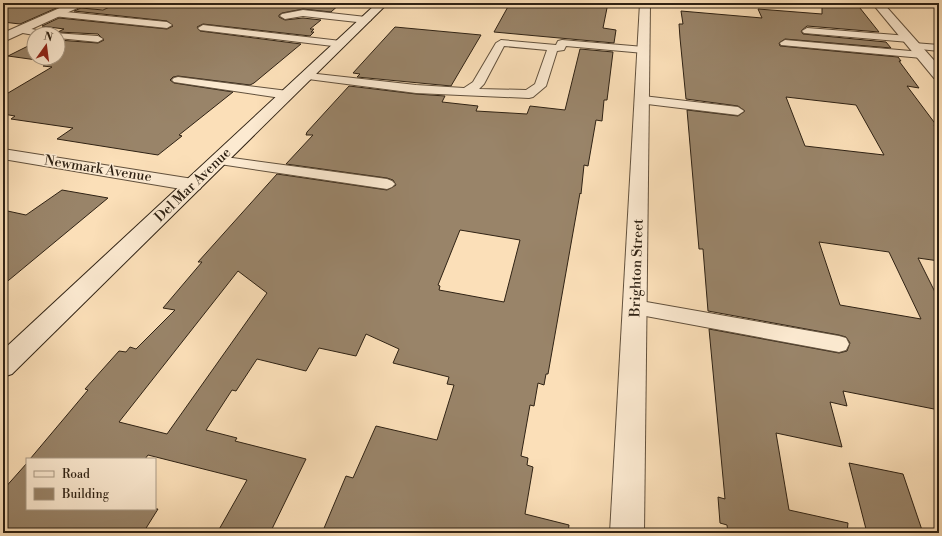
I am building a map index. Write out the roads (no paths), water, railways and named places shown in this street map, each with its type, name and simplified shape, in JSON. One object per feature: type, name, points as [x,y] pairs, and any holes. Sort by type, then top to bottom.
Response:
[{"type":"street","points":[[3,38],[80,3]]},
{"type":"street","name":"Del Mar Avenue","points":[[3,366],[383,3]]},
{"type":"street","name":"Brighton Street","points":[[627,533],[643,100],[645,3]]},
{"type":"street","points":[[878,3],[939,75]]},
{"type":"street","name":"Newmark Avenue","points":[[3,154],[193,185]]},
{"type":"lane","points":[[285,16],[303,13],[366,20]]},
{"type":"lane","points":[[56,14],[167,25]]},
{"type":"lane","points":[[203,28],[339,46]]},
{"type":"lane","points":[[20,30],[26,31]]},
{"type":"lane","points":[[806,30],[915,47]]},
{"type":"lane","points":[[66,36],[98,39]]},
{"type":"lane","points":[[220,41],[235,38],[250,38],[339,46]]},
{"type":"lane","points":[[466,92],[478,84],[501,43],[560,48],[562,42],[644,50]]},
{"type":"lane","points":[[785,43],[939,48]]},
{"type":"lane","points":[[308,76],[416,89],[529,94],[540,86],[553,48]]},
{"type":"lane","points":[[178,80],[288,95]]},
{"type":"lane","points":[[643,100],[738,111]]},
{"type":"lane","points":[[218,160],[387,184]]},
{"type":"lane","points":[[635,307],[839,344]]}]
